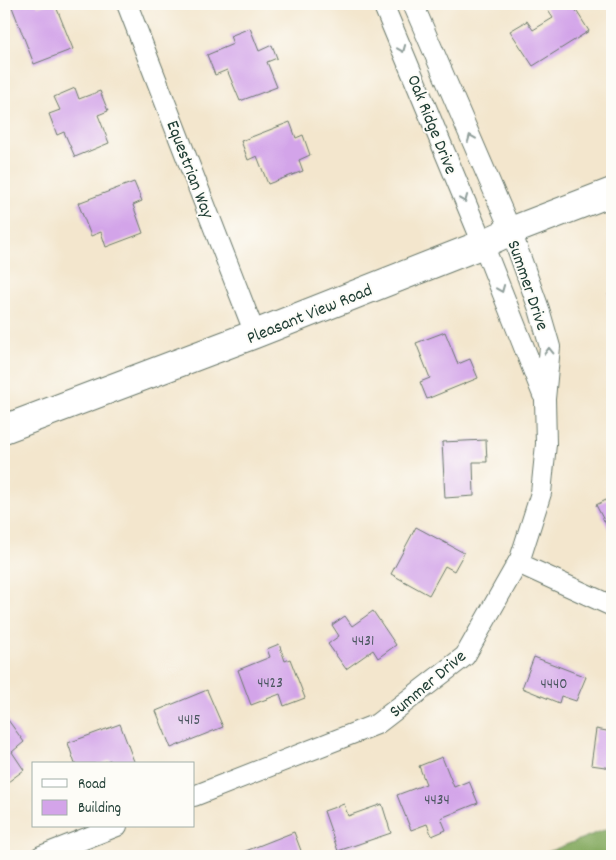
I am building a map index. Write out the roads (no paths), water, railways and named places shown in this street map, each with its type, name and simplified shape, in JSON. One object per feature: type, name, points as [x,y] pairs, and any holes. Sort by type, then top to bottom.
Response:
[{"type":"main road","name":"Pleasant View Road","points":[[4,429],[255,334],[612,192]]},
{"type":"street","name":"Equestrian Way","points":[[127,4],[255,334]]},
{"type":"street","name":"Oak Ridge Drive","points":[[383,4],[483,244]]},
{"type":"street","name":"Oak Ridge Drive","points":[[413,4],[511,231]]},
{"type":"street","name":"Summer Drive","points":[[195,796],[377,724],[465,656],[518,563],[540,493],[546,444],[545,399],[550,348],[511,231]]},
{"type":"street","name":"Summer Drive","points":[[483,244],[545,399]]},
{"type":"street","points":[[518,563],[612,606]]},
{"type":"street","points":[[41,856],[112,828]]}]
